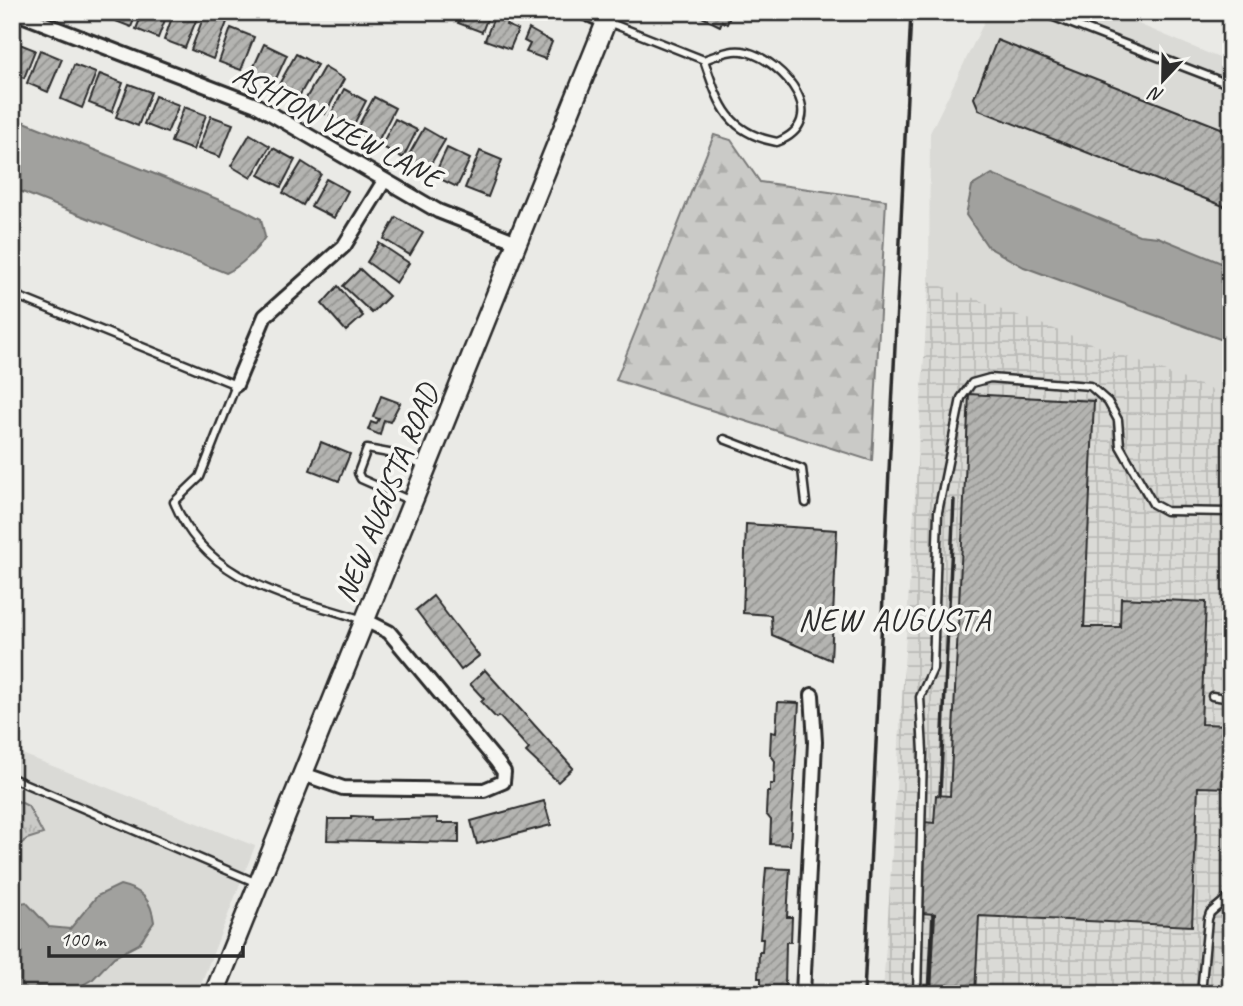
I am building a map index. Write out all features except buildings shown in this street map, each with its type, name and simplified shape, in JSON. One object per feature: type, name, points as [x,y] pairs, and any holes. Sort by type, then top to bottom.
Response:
[{"type":"street","name":"ASHTON VIEW LANE","points":[[14,12],[256,105],[438,211],[517,242]]},
{"type":"street","points":[[583,12],[608,17]]},
{"type":"street","name":"NEW AUGUSTA ROAD","points":[[214,994],[608,17]]},
{"type":"street","points":[[236,385],[265,316],[344,246],[384,181]]},
{"type":"street","points":[[303,774],[343,788],[484,790],[503,782],[504,772],[497,762],[389,632],[365,620]]},
{"type":"street","points":[[803,994],[815,742],[812,695]]},
{"type":"lane","points":[[1041,12],[1231,85]]},
{"type":"lane","points":[[608,17],[704,60],[732,50],[748,52],[765,61],[799,92],[802,115],[795,130],[787,138],[777,142],[743,132],[714,93],[704,60]]},
{"type":"lane","points":[[12,294],[236,385],[200,477],[174,502],[184,528],[200,548],[221,566],[269,589],[365,620]]},
{"type":"lane","points":[[917,994],[923,752],[920,697],[933,669],[938,512],[961,398],[972,383],[989,379],[1090,386],[1118,420],[1120,446],[1153,504],[1166,511],[1231,512]]},
{"type":"lane","points":[[723,439],[802,469],[806,503]]},
{"type":"lane","points":[[413,501],[361,479],[358,473],[367,449],[394,454],[426,468]]},
{"type":"lane","points":[[1212,696],[1231,699]]},
{"type":"lane","points":[[12,778],[258,884]]},
{"type":"lane","points":[[1201,994],[1208,919],[1210,913],[1231,895]]},
{"type":"shaded area","points":[[989,12],[1110,12],[1231,63],[1231,994],[883,994],[929,281],[930,133]]},
{"type":"shaded area","points":[[12,117],[242,209],[261,219],[265,237],[248,258],[226,273],[12,188]]},
{"type":"shaded area","points":[[992,174],[1139,235],[1158,237],[1231,267],[1231,343],[1024,267],[988,247],[966,215],[972,186]]},
{"type":"shaded area","points":[[929,281],[1231,397],[1231,994],[883,994]]},
{"type":"shaded area","points":[[12,750],[255,846],[197,994],[12,994]]},
{"type":"shaded area","points":[[120,885],[140,893],[151,907],[154,922],[139,944],[114,957],[93,979],[79,987],[39,986],[26,994],[12,994],[12,915],[16,904],[26,902],[49,927],[70,929],[97,896]]},
{"type":"green space","points":[[714,135],[731,140],[760,182],[886,200],[872,461],[616,380]]},
{"type":"green space","points":[[18,801],[28,806],[43,834],[27,839],[12,851],[12,815]]},
{"type":"railway","points":[[864,994],[911,12]]},
{"type":"railway","points":[[940,795],[954,500]]},
{"type":"railway","points":[[929,994],[933,914]]},
{"type":"district","name":"NEW AUGUSTA","points":[[895,619]]}]
